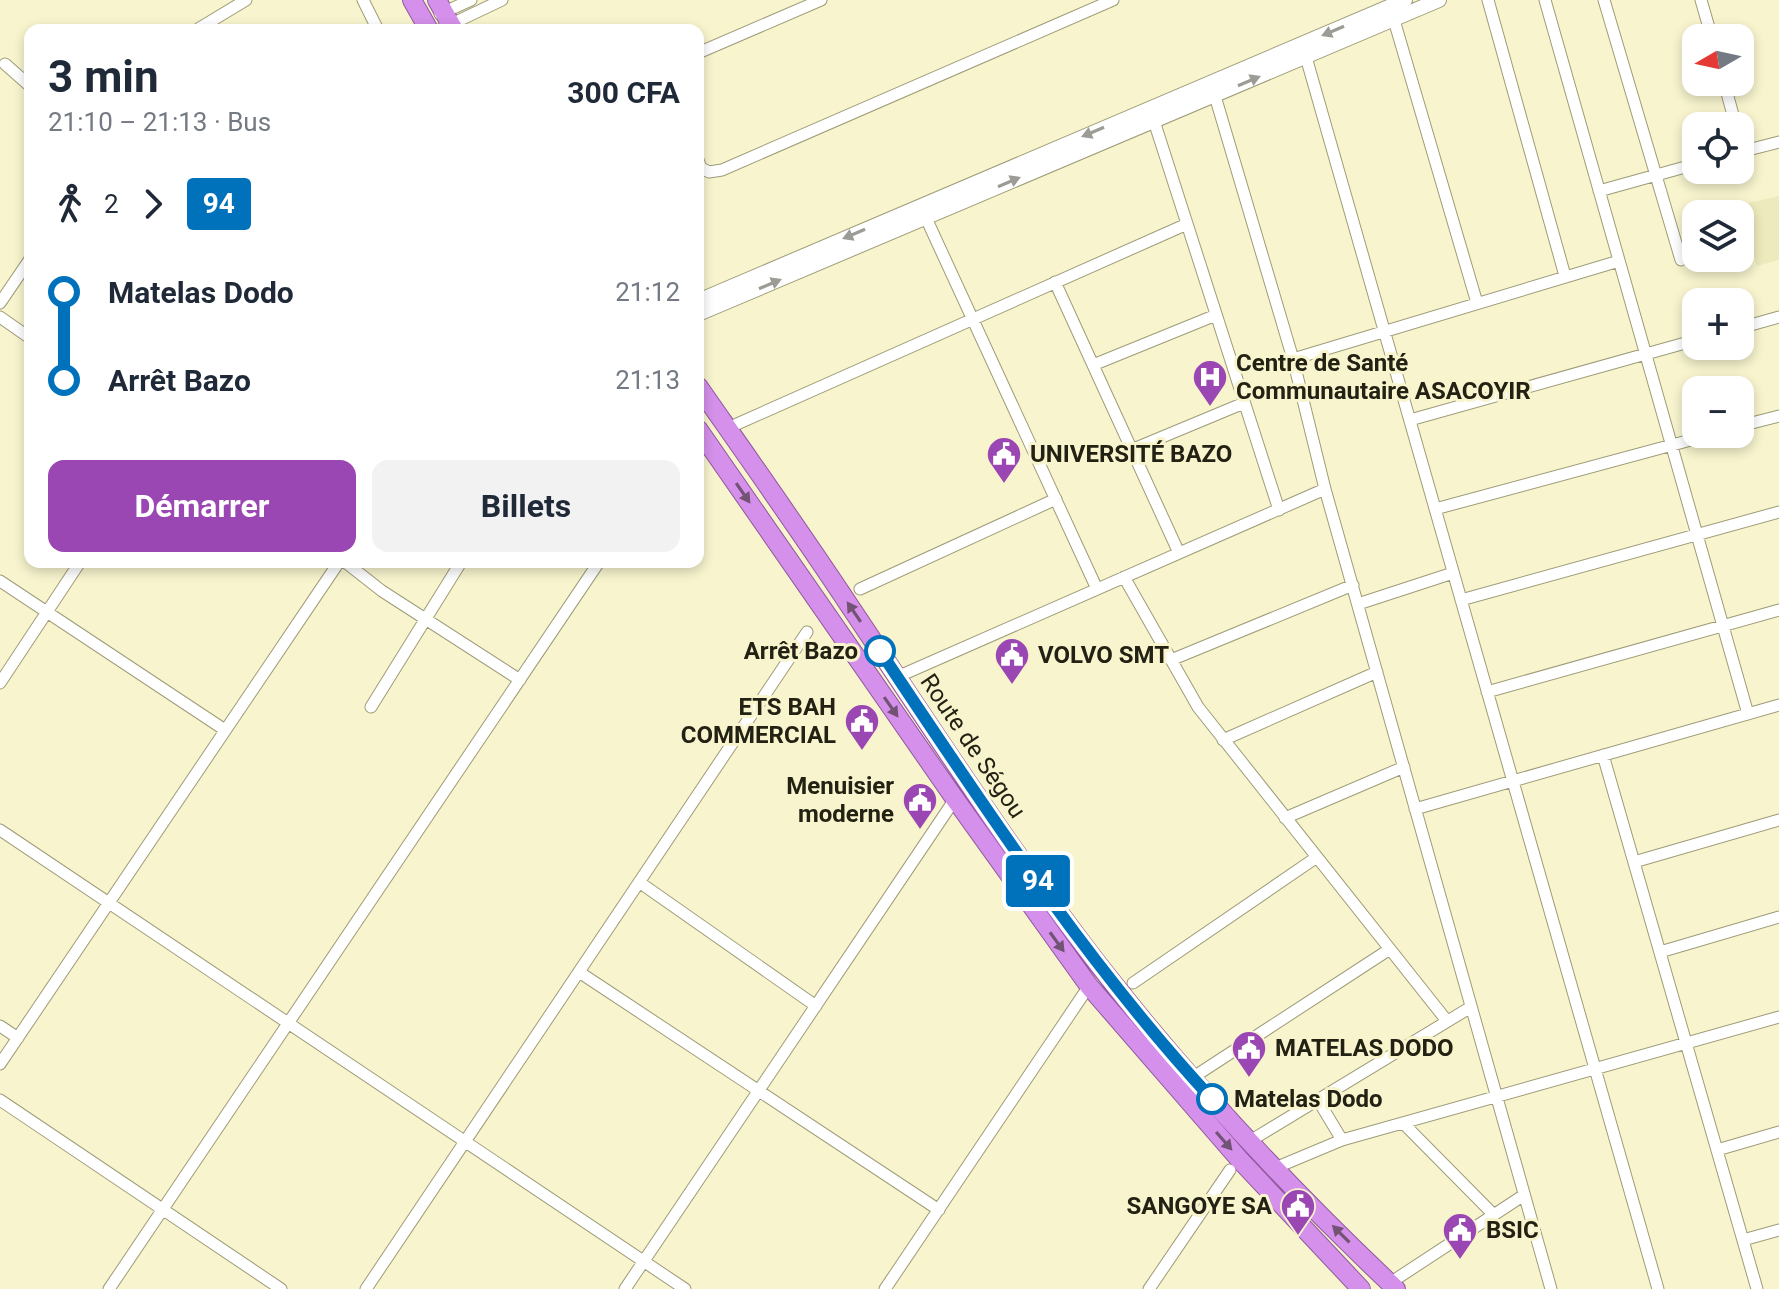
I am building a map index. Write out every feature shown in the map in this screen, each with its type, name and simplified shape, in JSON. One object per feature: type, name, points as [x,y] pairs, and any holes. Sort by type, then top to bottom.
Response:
[{"type":"highway","points":[[412,0],[440,21]]},
{"type":"highway","name":"Route de Ségou","points":[[704,394],[966,781],[1101,968],[1192,1078],[1275,1168],[1393,1286]]},
{"type":"highway","name":"Route de Ségou","points":[[704,438],[1089,986],[1239,1159],[1361,1289]]},
{"type":"street","points":[[206,24],[246,0]]},
{"type":"street","points":[[363,0],[375,24]]},
{"type":"street","points":[[440,21],[471,0]]},
{"type":"street","points":[[440,21],[502,0]]},
{"type":"street","points":[[704,50],[821,0]]},
{"type":"street","points":[[704,178],[1113,0]]},
{"type":"street","points":[[704,298],[1405,0]]},
{"type":"street","points":[[704,311],[1439,0]]},
{"type":"street","points":[[1488,0],[1565,276]]},
{"type":"street","points":[[1545,0],[1748,714]]},
{"type":"street","points":[[1604,0],[1681,260]]},
{"type":"street","points":[[1701,0],[1708,24]]},
{"type":"street","points":[[1394,20],[1477,303]]},
{"type":"street","points":[[1306,57],[1658,1289]]},
{"type":"street","points":[[5,64],[24,81]]},
{"type":"street","points":[[1215,96],[1293,359],[1325,489],[1551,1289]]},
{"type":"street","points":[[1154,121],[1279,510]]},
{"type":"street","points":[[1754,146],[1779,142]]},
{"type":"street","points":[[1599,191],[1682,168]]},
{"type":"street","points":[[704,170],[722,170]]},
{"type":"street","points":[[926,218],[1097,589]]},
{"type":"street","points":[[728,428],[1187,224]]},
{"type":"street","points":[[1293,359],[1619,261]]},
{"type":"street","points":[[0,303],[24,268]]},
{"type":"street","points":[[1055,282],[1179,553]]},
{"type":"street","points":[[1093,365],[1216,315]]},
{"type":"street","points":[[0,317],[24,334]]},
{"type":"street","points":[[1754,324],[1779,317]]},
{"type":"street","points":[[1410,420],[1682,344]]},
{"type":"street","points":[[1131,450],[1244,403]]},
{"type":"street","points":[[1754,422],[1779,416]]},
{"type":"street","points":[[1435,509],[1682,442]]},
{"type":"street","points":[[897,677],[911,668],[1325,489]]},
{"type":"street","points":[[860,589],[1056,499]]},
{"type":"street","points":[[1461,600],[1779,512]]},
{"type":"street","points":[[0,683],[76,568]]},
{"type":"street","points":[[0,1064],[335,568]]},
{"type":"street","points":[[353,568],[382,591],[520,680]]},
{"type":"street","points":[[371,707],[457,568]]},
{"type":"street","points":[[109,1289],[595,568]]},
{"type":"street","points":[[1358,604],[1453,573]]},
{"type":"street","points":[[1124,577],[1198,707],[1447,1021]]},
{"type":"street","points":[[0,581],[225,730]]},
{"type":"street","points":[[1171,660],[1353,585]]},
{"type":"street","points":[[1487,692],[1779,610]]},
{"type":"street","points":[[366,1289],[807,632]]},
{"type":"street","points":[[1223,740],[1377,672]]},
{"type":"street","points":[[1415,809],[1779,705]]},
{"type":"street","points":[[1603,755],[1757,1289]]},
{"type":"street","points":[[1285,818],[1404,767]]},
{"type":"street","points":[[625,1289],[955,799]]},
{"type":"street","points":[[1634,862],[1779,820]]},
{"type":"street","points":[[0,830],[685,1289]]},
{"type":"street","points":[[1133,983],[1317,857]]},
{"type":"street","points":[[639,882],[816,1006]]},
{"type":"street","points":[[1660,952],[1779,917]]},
{"type":"street","points":[[1192,1078],[1390,949]]},
{"type":"street","points":[[579,972],[939,1210]]},
{"type":"street","points":[[885,1289],[1089,986]]},
{"type":"street","points":[[1250,1141],[1471,1007]]},
{"type":"street","points":[[1275,1168],[1342,1140],[1779,1017]]},
{"type":"street","points":[[0,1026],[18,1038]]},
{"type":"street","points":[[0,1100],[281,1289]]},
{"type":"street","points":[[1318,1100],[1342,1140]]},
{"type":"street","points":[[1403,1123],[1494,1215]]},
{"type":"street","points":[[1717,1150],[1779,1132]]},
{"type":"street","points":[[1149,1289],[1230,1170]]},
{"type":"street","points":[[1393,1286],[1524,1195]]},
{"type":"street","points":[[1743,1240],[1779,1230]]},
{"type":"shaded area","points":[[1779,196],[1779,260],[1757,266],[1754,257],[1754,202]]},
{"type":"bus line","name":"94","points":[[880,651],[966,781],[1101,968],[1212,1099]]},
{"type":"place","name":"Centre de Santé Communautaire ASACOYIR","points":[[1210,408]]},
{"type":"place","name":"UNIVERSITÉ BAZO","points":[[1004,485]]},
{"type":"place","name":"Arrêt Bazo","points":[[880,651]]},
{"type":"place","name":"VOLVO SMT","points":[[1012,686]]},
{"type":"place","name":"ETS BAH COMMERCIAL","points":[[862,752]]},
{"type":"place","name":"Menuisier moderne","points":[[920,831]]},
{"type":"place","name":"MATELAS DODO","points":[[1249,1079]]},
{"type":"place","name":"Matelas Dodo","points":[[1212,1099]]},
{"type":"place","name":"SANGOYE SA","points":[[1298,1237]]},
{"type":"place","name":"BSIC","points":[[1460,1261]]}]
